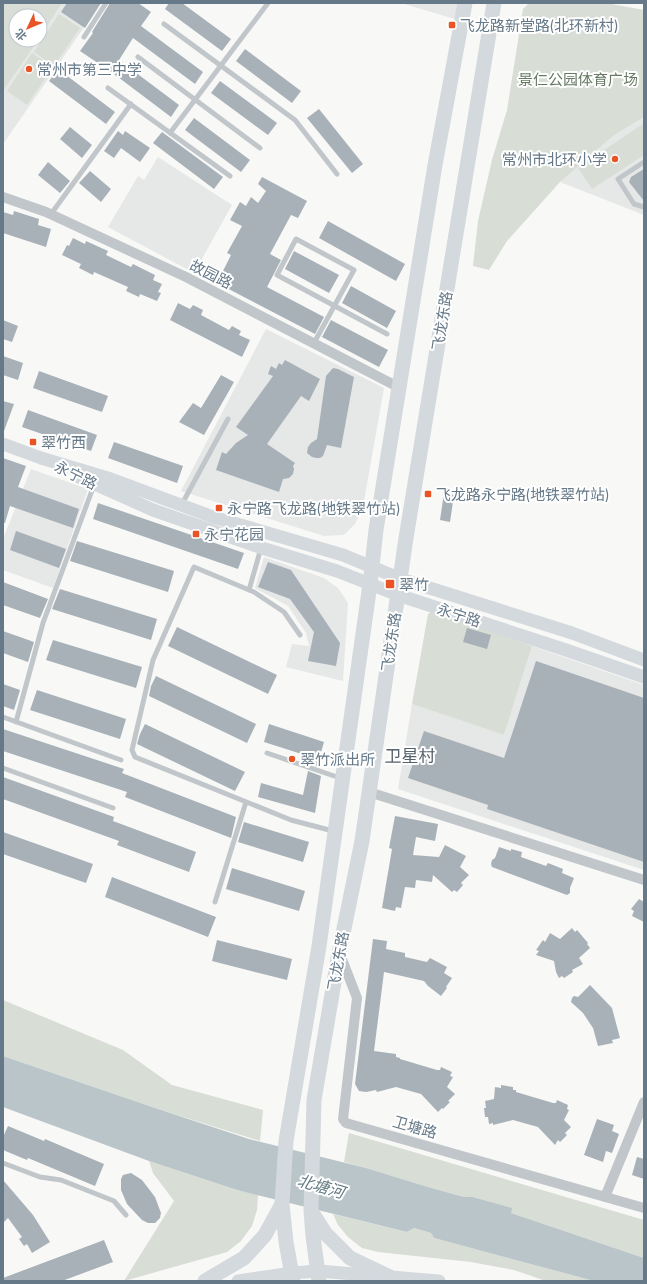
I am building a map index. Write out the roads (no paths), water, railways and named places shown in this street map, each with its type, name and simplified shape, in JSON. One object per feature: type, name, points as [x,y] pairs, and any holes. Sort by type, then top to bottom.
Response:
[{"type":"main road","name":"飞龙东路","points":[[292,1277],[282,1204],[286,1141],[320,946],[370,584],[376,530],[435,165],[465,3]]},
{"type":"main road","name":"飞龙东路","points":[[319,1276],[313,1236],[312,1211],[314,1100],[339,953],[362,841],[408,530],[494,3]]},
{"type":"main road","points":[[487,48],[500,9],[506,3]]},
{"type":"main road","points":[[3,444],[41,458]]},
{"type":"main road","name":"永宁路","points":[[41,458],[111,479],[213,517],[343,554],[401,579],[572,633],[644,660]]},
{"type":"main road","name":"永宁路","points":[[41,458],[94,484],[153,510],[261,548],[336,571],[398,595],[644,677]]},
{"type":"main road","points":[[205,1281],[244,1258],[265,1235],[282,1204]]},
{"type":"main road","points":[[312,1211],[325,1233],[350,1258],[390,1277]]},
{"type":"main road","points":[[238,1281],[319,1276],[390,1277],[439,1281]]},
{"type":"street","name":"故园路","points":[[3,197],[51,214],[186,277],[400,388]]},
{"type":"street","points":[[370,792],[644,880]]},
{"type":"street","name":"卫塘路","points":[[339,953],[357,998],[343,1119],[346,1123],[644,1208]]},
{"type":"street","points":[[604,1197],[644,1102]]},
{"type":"lane","points":[[84,37],[106,3]]},
{"type":"lane","points":[[170,133],[268,3]]},
{"type":"lane","points":[[164,24],[295,120],[337,174]]},
{"type":"lane","points":[[138,57],[260,148]]},
{"type":"lane","points":[[108,88],[230,176]]},
{"type":"lane","points":[[51,214],[131,104]]},
{"type":"lane","points":[[644,162],[618,179],[634,204],[644,207]]},
{"type":"lane","points":[[314,344],[335,306],[354,270],[296,239],[277,274],[335,306],[387,334]]},
{"type":"lane","points":[[182,505],[228,420]]},
{"type":"lane","points":[[16,722],[43,623],[94,484]]},
{"type":"lane","points":[[249,590],[261,548]]},
{"type":"lane","points":[[300,635],[284,612],[249,590],[194,567],[153,660],[132,750],[135,757],[246,802],[291,820],[336,832]]},
{"type":"lane","points":[[3,717],[121,760]]},
{"type":"lane","points":[[267,753],[343,779]]},
{"type":"lane","points":[[3,768],[113,808]]},
{"type":"lane","points":[[215,902],[246,802]]},
{"type":"lane","points":[[3,1163],[40,1177],[61,1180],[114,1201],[126,1215]]},
{"type":"water","name":"北塘河","points":[[3,1056],[249,1139],[366,1168],[464,1197],[473,1197],[512,1208],[511,1213],[644,1258],[644,1281],[594,1281],[434,1238],[431,1233],[414,1228],[407,1232],[237,1190],[149,1161],[3,1107]]},
{"type":"place","name":"飞龙路新堂路(北环新村)","points":[[452,25]]},
{"type":"place","name":"常州市第三中学","points":[[29,69]]},
{"type":"place","name":"常州市北环小学","points":[[615,159]]},
{"type":"place","name":"翠竹西","points":[[33,442]]},
{"type":"place","name":"飞龙路永宁路(地铁翠竹站)","points":[[428,494]]},
{"type":"place","name":"永宁路飞龙路(地铁翠竹站)","points":[[219,508]]},
{"type":"place","name":"永宁花园","points":[[196,534]]},
{"type":"place","name":"翠竹","points":[[390,584]]},
{"type":"place","name":"翠竹派出所","points":[[292,759]]},
{"type":"district","name":"卫星村","points":[[410,756]]},
{"type":"park label","name":"景仁公园体育广场","points":[[578,79]]}]
